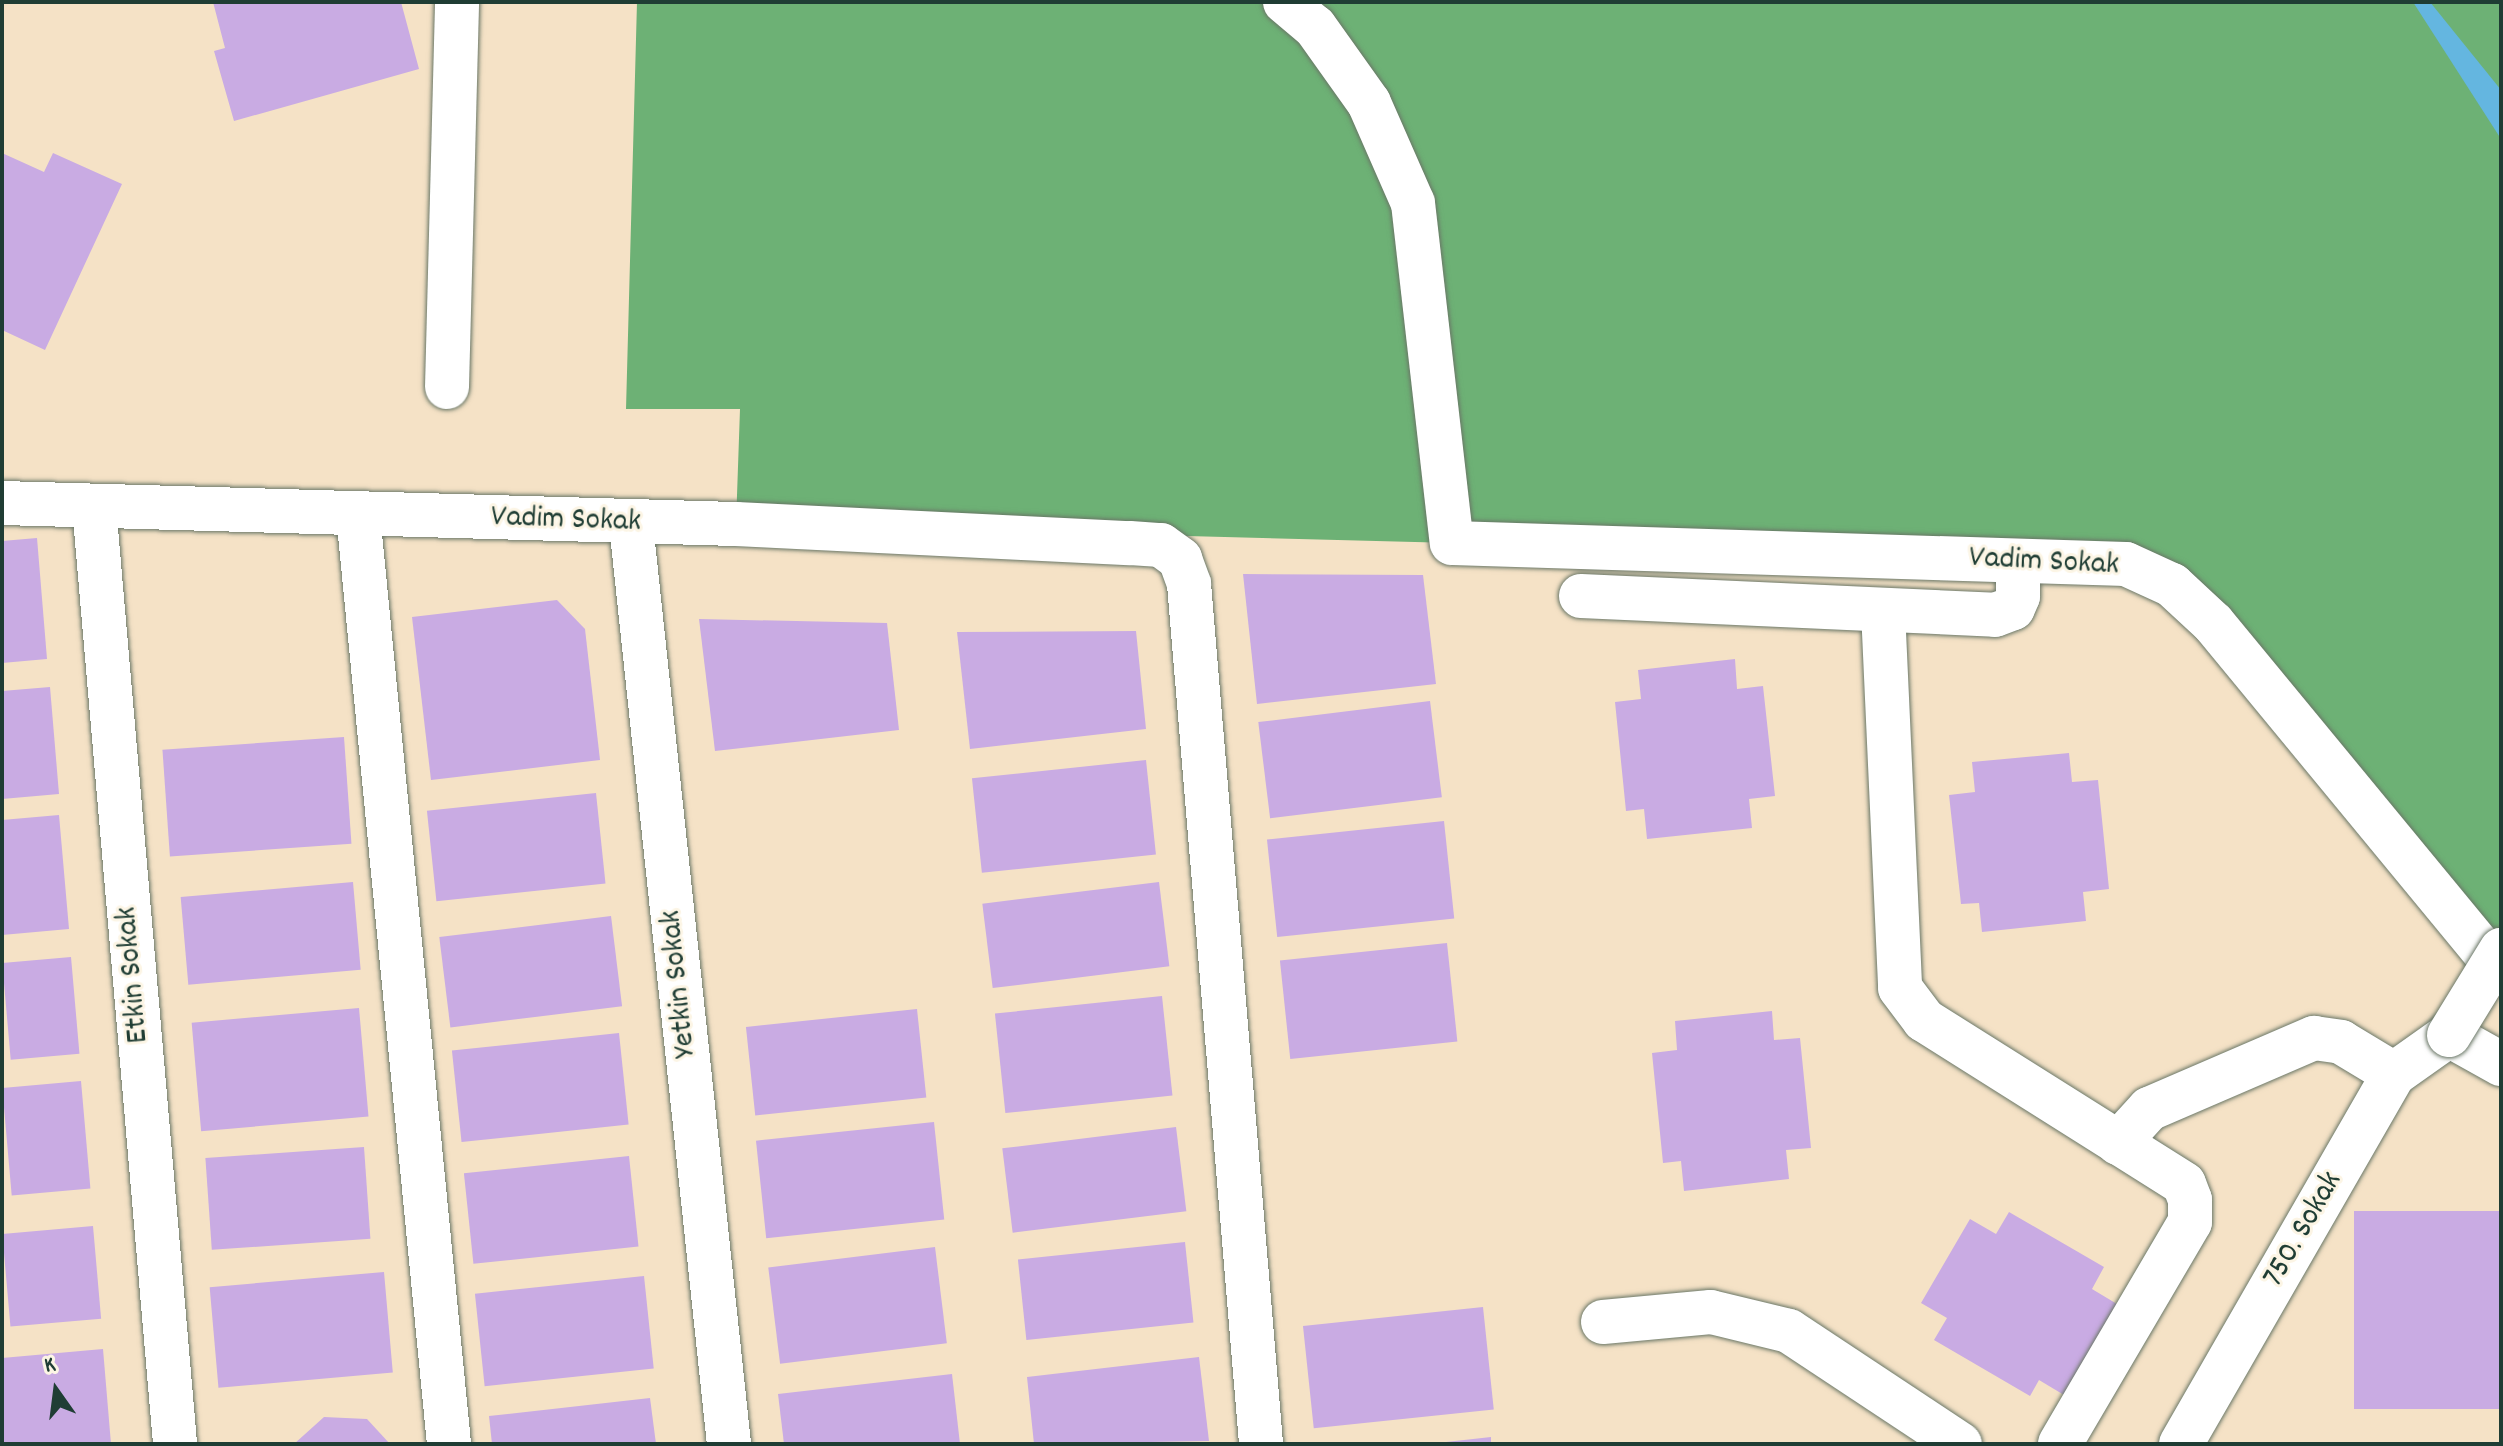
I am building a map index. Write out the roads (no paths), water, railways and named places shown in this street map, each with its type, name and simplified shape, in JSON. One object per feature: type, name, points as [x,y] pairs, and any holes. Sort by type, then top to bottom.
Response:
[{"type":"street","points":[[447,387],[457,2]]},
{"type":"street","name":"Vadim Sokak","points":[[1285,2],[1315,27],[1369,103],[1413,203],[1452,543],[2126,564],[2172,585],[2213,623],[2433,899],[2501,972]]},
{"type":"street","name":"Vadim Sokak","points":[[2,503],[1130,543],[1161,545],[1180,559],[1189,584],[1261,1444]]},
{"type":"street","name":"Etkin Sokak","points":[[94,506],[175,1444]]},
{"type":"street","points":[[358,514],[449,1444]]},
{"type":"street","name":"Yetkin Sokak","points":[[631,524],[729,1444]]},
{"type":"street","points":[[1581,596],[1995,615],[2013,608],[2018,561]]},
{"type":"street","points":[[1883,610],[1900,988],[1941,1032],[2184,1184],[2190,1222],[2060,1444]]},
{"type":"street","points":[[2501,950],[2449,1035],[2501,1064]]},
{"type":"street","name":"750. Sokak","points":[[2193,1439],[2394,1074],[2449,1035]]},
{"type":"street","points":[[2118,1143],[2149,1109],[2314,1038],[2341,1042],[2394,1074]]},
{"type":"street","points":[[1603,1322],[1711,1312],[1789,1331],[1960,1444]]},
{"type":"water","points":[[2413,2],[2430,2],[2501,90],[2501,139]]}]
